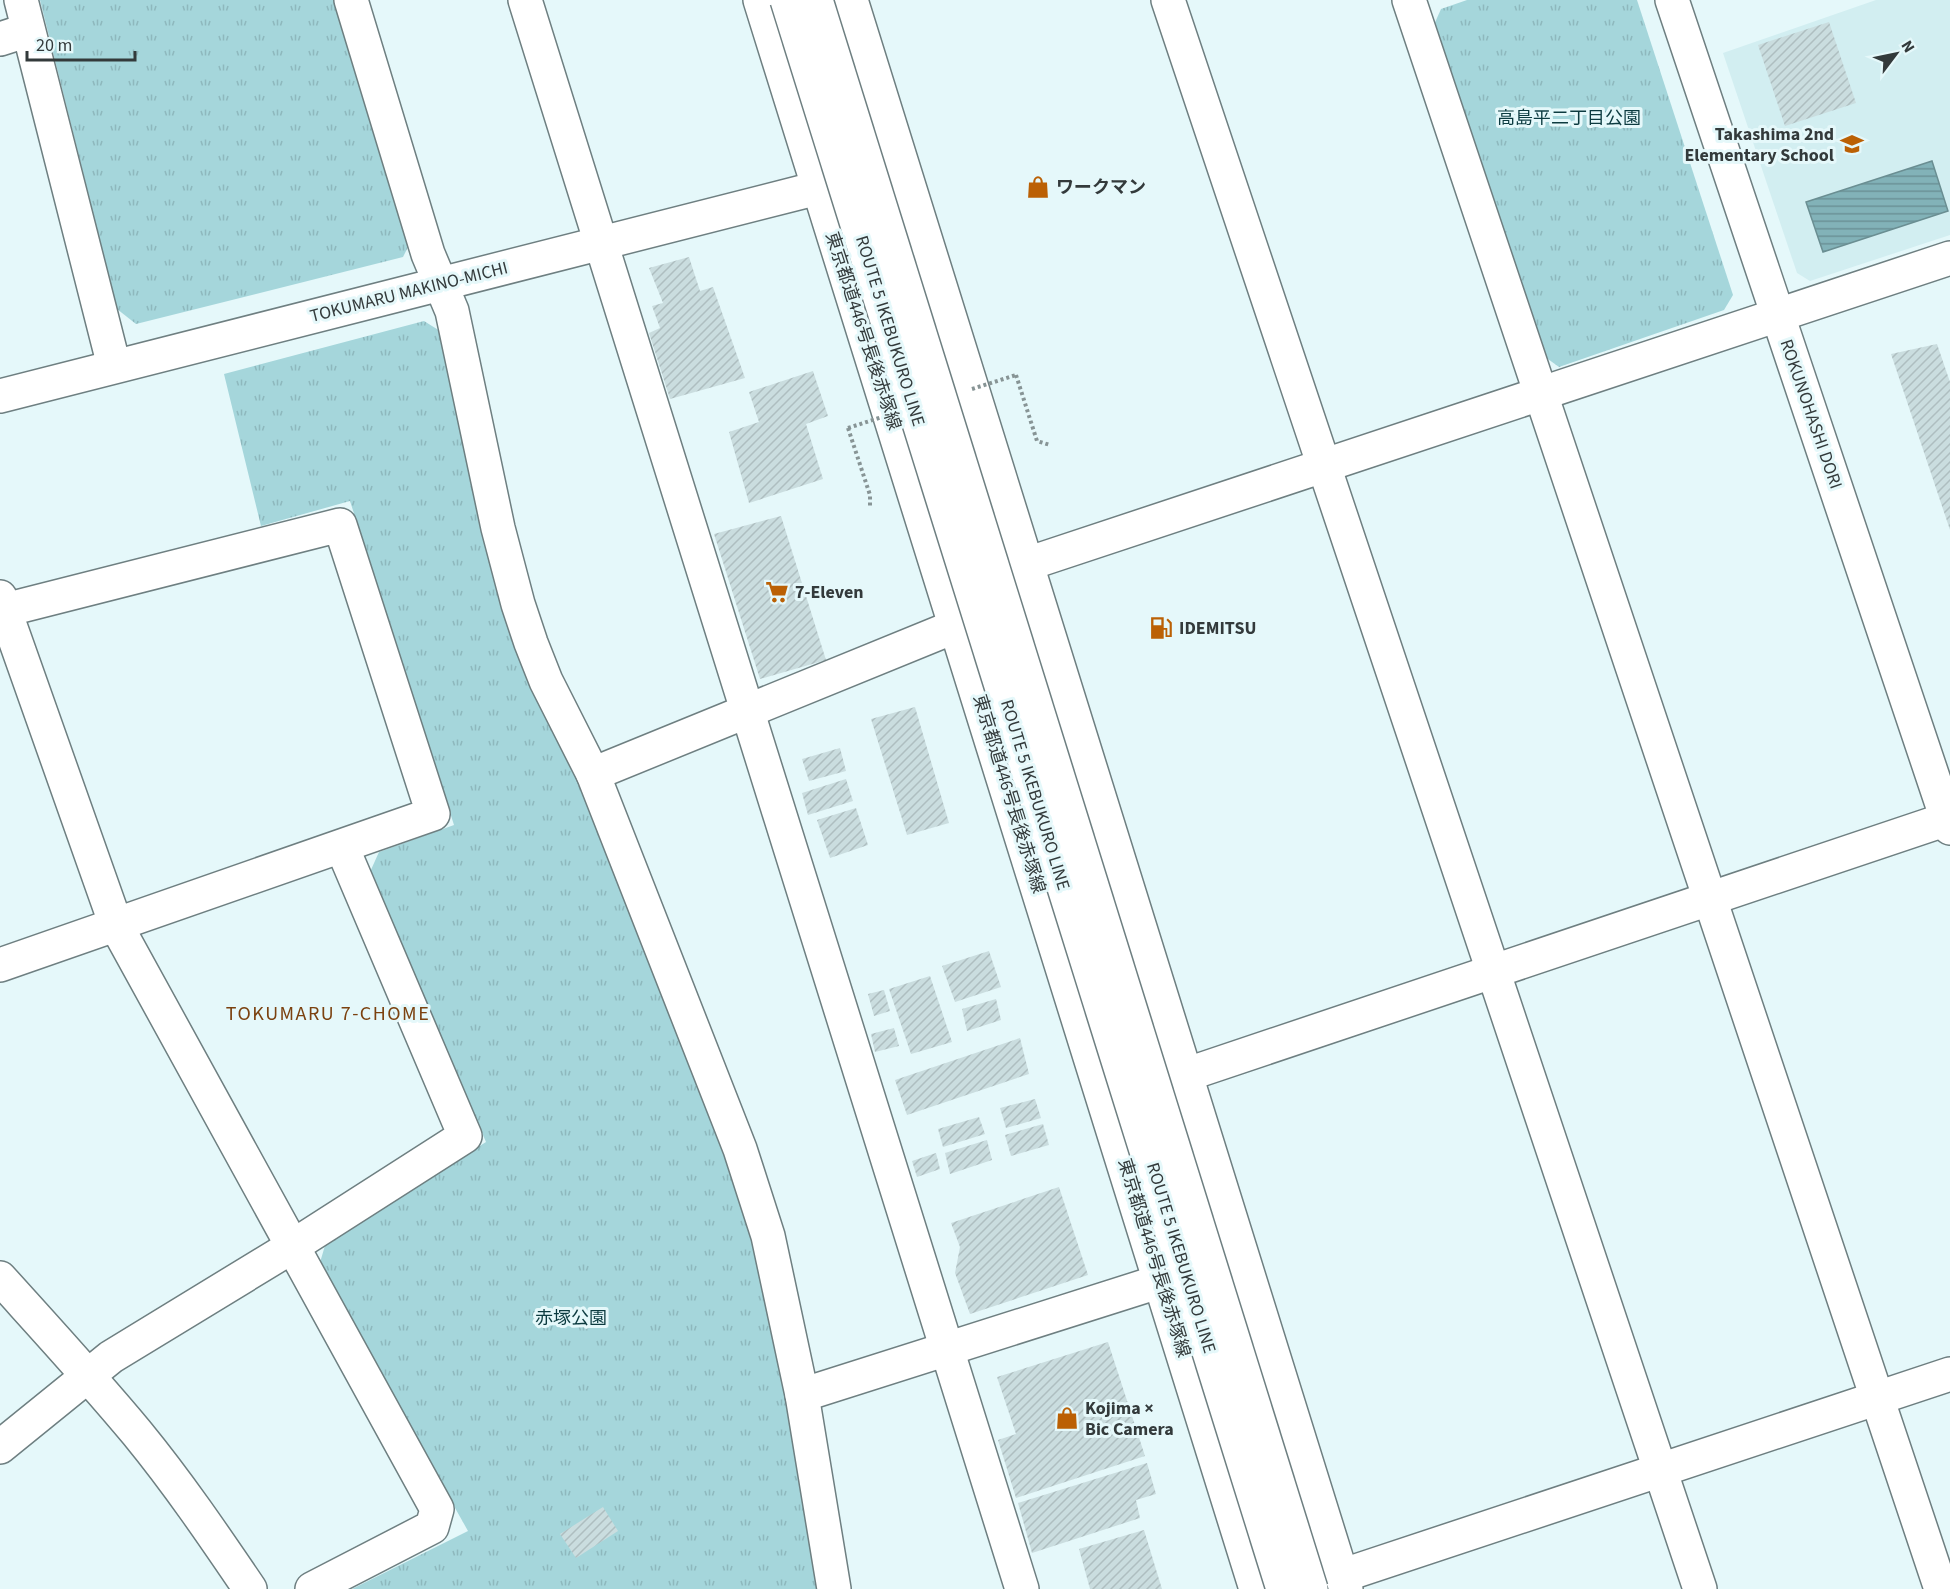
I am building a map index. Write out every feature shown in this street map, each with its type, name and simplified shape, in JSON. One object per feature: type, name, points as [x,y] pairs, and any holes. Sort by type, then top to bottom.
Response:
[{"type":"main road","points":[[351,0],[428,255],[452,311],[498,528],[518,604],[546,681],[593,774],[740,1149],[768,1236],[802,1395],[834,1589]]},
{"type":"main road","points":[[525,0],[1022,1589]]},
{"type":"main road","name":"東京都道446号長後赤塚線","points":[[760,0],[1256,1589]]},
{"type":"main road","name":"ROUTE 5 IKEBUKURO LINE","points":[[787,0],[1283,1589]]},
{"type":"main road","name":"ROUTE 5 IKEBUKURO LINE","points":[[816,0],[1311,1589]]},
{"type":"main road","points":[[851,0],[1344,1582],[1661,1471],[1950,1374]]},
{"type":"main road","points":[[1168,0],[1700,1589]]},
{"type":"main road","name":"ROKUNOHASHI DORI","points":[[1672,0],[1948,824]]},
{"type":"main road","points":[[1417,2],[1541,395],[1941,1589]]},
{"type":"main road","points":[[16,23],[114,366]]},
{"type":"main road","name":"TOKUMARU MAKINO-MICHI","points":[[0,396],[818,188]]},
{"type":"main road","points":[[1027,564],[1950,258]]},
{"type":"main road","points":[[0,965],[116,926],[433,814],[340,525],[2,603],[116,926],[436,1509],[432,1527],[312,1589]]},
{"type":"main road","points":[[593,774],[956,626]]},
{"type":"main road","points":[[1185,1075],[1709,898],[1948,824]]},
{"type":"main road","points":[[0,1447],[111,1357],[293,1246],[465,1136],[342,847]]},
{"type":"main road","points":[[0,1278],[138,1434],[187,1498],[250,1589]]},
{"type":"main road","points":[[802,1395],[1161,1281]]},
{"type":"path","points":[[1016,375],[1037,441],[1050,444]]},
{"type":"path","points":[[848,428],[870,495],[870,507]]},
{"type":"shaded area","name":"Takashima 2nd Elementary School","points":[[1876,0],[1950,0],[1950,235],[1810,281],[1797,273],[1723,53]]},
{"type":"shaded area","points":[[1932,161],[1948,211],[1823,252],[1806,202]]},
{"type":"green space","points":[[40,0],[337,0],[413,237],[403,257],[136,324],[117,309]]},
{"type":"green space","name":"高島平二丁目公園","points":[[1467,0],[1637,0],[1733,295],[1724,310],[1559,367],[1541,354],[1433,27],[1441,9]]},
{"type":"green space","name":"赤塚公園","points":[[424,321],[448,336],[581,779],[726,1151],[752,1240],[786,1400],[819,1589],[352,1589],[468,1531],[319,1266],[326,1242],[486,1142],[370,872],[379,852],[454,825],[350,501],[261,526],[224,374]]},
{"type":"building","points":[[1829,22],[1856,103],[1785,126],[1758,45]]},
{"type":"building","points":[[689,257],[700,291],[713,287],[745,378],[670,399],[649,333],[660,328],[652,306],[663,303],[649,268]]},
{"type":"building","points":[[1937,344],[1950,382],[1950,530],[1891,354]]},
{"type":"building","points":[[813,371],[828,416],[806,424],[823,479],[749,503],[729,432],[759,422],[749,392]]},
{"type":"building","points":[[781,516],[826,660],[760,679],[714,534]]},
{"type":"building","points":[[915,707],[949,823],[907,835],[871,719]]},
{"type":"building","points":[[840,748],[846,771],[809,781],[802,759]]},
{"type":"building","points":[[846,779],[853,801],[808,815],[802,793]]},
{"type":"building","points":[[856,808],[868,845],[830,858],[817,820]]},
{"type":"building","points":[[989,951],[1001,987],[955,1002],[942,966]]},
{"type":"building","points":[[930,976],[952,1042],[911,1054],[889,989]]},
{"type":"building","points":[[884,990],[890,1011],[874,1016],[868,994]]},
{"type":"building","points":[[996,999],[1001,1020],[967,1031],[962,1009]]},
{"type":"building","points":[[894,1028],[899,1046],[875,1052],[871,1034]]},
{"type":"building","points":[[1020,1038],[1029,1074],[907,1115],[895,1080]]},
{"type":"building","points":[[1035,1099],[1041,1118],[1006,1128],[1000,1108]]},
{"type":"building","points":[[979,1117],[985,1134],[943,1147],[938,1129]]},
{"type":"building","points":[[1043,1124],[1049,1145],[1011,1156],[1005,1135]]},
{"type":"building","points":[[987,1140],[992,1160],[950,1174],[945,1153]]},
{"type":"building","points":[[936,1153],[940,1169],[917,1177],[912,1161]]},
{"type":"building","points":[[1059,1187],[1088,1275],[970,1314],[955,1273],[960,1247],[951,1223]]},
{"type":"building","points":[[1108,1342],[1145,1456],[1016,1498],[998,1440],[1016,1434],[997,1377]]},
{"type":"building","points":[[1147,1463],[1156,1494],[1136,1500],[1140,1518],[1032,1553],[1018,1503]]},
{"type":"building","points":[[603,1507],[618,1531],[576,1558],[560,1534]]},
{"type":"building","points":[[1144,1530],[1162,1589],[1090,1589],[1079,1549]]},
{"type":"place","name":"Takashima 2nd Elementary School","points":[[1852,144]]},
{"type":"place","name":"ワークマン","points":[[1038,187]]},
{"type":"place","name":"7-Eleven","points":[[777,592]]},
{"type":"place","name":"IDEMITSU","points":[[1161,628]]},
{"type":"place","name":"Kojima × Bic Camera","points":[[1067,1418]]},
{"type":"district","name":"TOKUMARU 7-CHOME","points":[[328,1014]]}]
